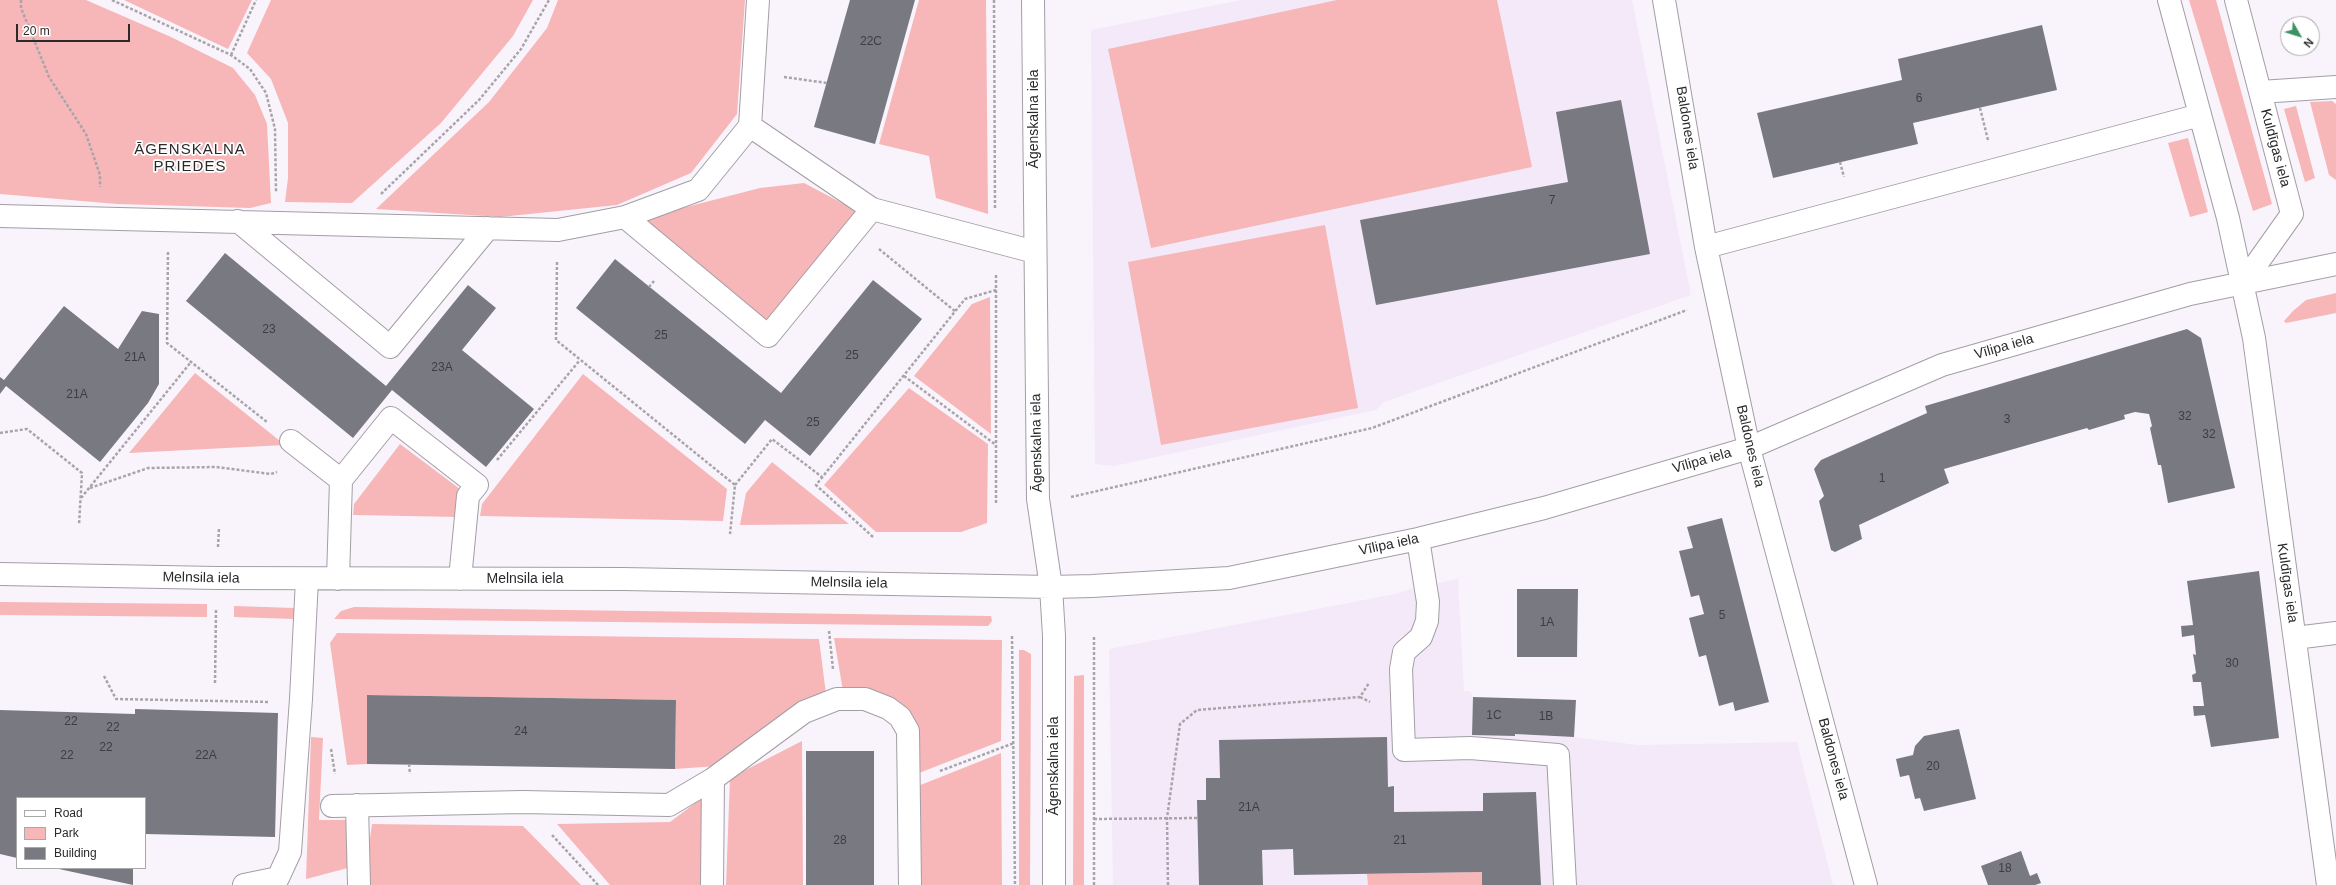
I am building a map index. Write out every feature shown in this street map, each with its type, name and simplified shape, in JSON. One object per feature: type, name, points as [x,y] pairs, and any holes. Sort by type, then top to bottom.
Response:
[{"type":"street","points":[[0,216],[350,223],[558,230],[625,217],[698,190],[750,126],[758,0]]},
{"type":"street","name":"Āgenskalna iela","points":[[1033,0],[1038,499],[1050,587],[1054,636],[1054,885]]},
{"type":"street","name":"Baldones iela","points":[[1664,0],[1706,247],[1749,448],[1866,885]]},
{"type":"street","name":"Kuldīgas iela","points":[[2169,0],[2228,218],[2254,338],[2328,885]]},
{"type":"street","name":"Kuldīgas iela","points":[[2236,0],[2292,214],[2243,283]]},
{"type":"street","points":[[2260,92],[2336,87]]},
{"type":"street","points":[[1706,247],[2200,115]]},
{"type":"street","points":[[750,126],[872,209],[1035,252]]},
{"type":"street","points":[[625,217],[768,336],[872,209]]},
{"type":"street","points":[[238,221],[390,347],[488,228]]},
{"type":"street","name":"Vīlipa iela","points":[[1050,587],[1229,578],[1418,539],[1544,508],[1749,448],[1942,364],[2190,294],[2336,264]]},
{"type":"street","points":[[338,579],[341,480],[391,418],[477,485],[468,496],[460,579]]},
{"type":"street","points":[[291,441],[341,480]]},
{"type":"street","points":[[1418,539],[1428,602],[1427,621],[1421,636],[1404,652],[1401,669],[1404,750],[1470,748],[1558,755],[1565,885]]},
{"type":"street","name":"Melnsila iela","points":[[0,574],[307,579],[623,579],[1050,587]]},
{"type":"street","points":[[244,885],[278,878],[290,852],[302,684],[307,579]]},
{"type":"street","points":[[2295,638],[2336,633]]},
{"type":"street","points":[[332,806],[523,802],[669,805],[713,779],[804,712],[837,699],[865,699],[888,708],[900,717],[908,730],[910,885]]},
{"type":"street","points":[[712,885],[713,779]]},
{"type":"street","points":[[357,805],[359,885]]},
{"type":"path","points":[[20,0],[21,8],[49,77],[86,134],[100,175],[100,218]]},
{"type":"path","points":[[112,0],[231,55],[250,69],[266,93],[275,129],[276,222]]},
{"type":"path","points":[[231,55],[256,0]]},
{"type":"path","points":[[350,223],[479,100],[521,49],[549,0]]},
{"type":"path","points":[[754,72],[827,83]]},
{"type":"path","points":[[169,219],[167,344],[291,441]]},
{"type":"path","points":[[558,230],[556,340],[735,485]]},
{"type":"path","points":[[855,230],[956,312]]},
{"type":"path","points":[[873,536],[816,485],[965,299],[996,290]]},
{"type":"path","points":[[1071,497],[1372,428],[1717,299]]},
{"type":"path","points":[[477,485],[580,360]]},
{"type":"path","points":[[81,498],[191,362]]},
{"type":"path","points":[[904,376],[996,445]]},
{"type":"path","points":[[0,433],[27,429],[82,473],[79,525]]},
{"type":"path","points":[[730,534],[735,485],[772,439],[822,477]]},
{"type":"path","points":[[90,488],[148,468],[216,467],[270,474],[316,461]]},
{"type":"path","points":[[829,631],[837,699]]},
{"type":"path","points":[[1012,636],[1015,885]]},
{"type":"path","points":[[1094,637],[1094,885]]},
{"type":"path","points":[[104,676],[116,699],[269,703]]},
{"type":"path","points":[[1168,885],[1167,818],[1180,724],[1197,710],[1360,697],[1371,678]]},
{"type":"path","points":[[908,784],[1014,742]]},
{"type":"path","points":[[523,802],[598,885]]},
{"type":"path","points":[[1094,819],[1198,818]]},
{"type":"shaded area","points":[[1241,0],[1632,0],[1691,295],[1384,402],[1376,410],[1114,466],[1095,464],[1091,30]]},
{"type":"shaded area","points":[[1458,579],[1464,691],[1470,691],[1473,697],[1472,734],[1515,736],[1515,734],[1574,737],[1638,745],[1797,742],[1833,885],[1113,885],[1109,649],[1395,594],[1413,588],[1417,604],[1439,600],[1438,583]]},
{"type":"green space","points":[[0,0],[86,0],[171,37],[233,68],[255,95],[267,124],[271,203],[250,208],[117,204],[0,194]]},
{"type":"green space","points":[[124,0],[252,0],[228,49]]},
{"type":"green space","points":[[271,0],[533,0],[513,36],[441,123],[352,203],[285,202],[288,178],[288,123],[271,79],[247,53]]},
{"type":"green space","points":[[558,0],[745,0],[737,114],[691,173],[617,205],[500,217],[376,209],[489,102],[547,28]]},
{"type":"green space","points":[[919,0],[986,0],[988,214],[936,198],[929,156],[879,144]]},
{"type":"green space","points":[[1337,0],[1497,0],[1532,167],[1151,248],[1108,49]]},
{"type":"green space","points":[[2189,0],[2216,0],[2272,204],[2253,211]]},
{"type":"green space","points":[[2332,101],[2336,104],[2336,180],[2329,175],[2310,102]]},
{"type":"green space","points":[[2296,106],[2315,178],[2305,182],[2284,109]]},
{"type":"green space","points":[[2188,138],[2208,212],[2190,217],[2168,143]]},
{"type":"green space","points":[[804,183],[859,212],[764,328],[636,220],[760,188]]},
{"type":"green space","points":[[1325,225],[1358,408],[1161,445],[1128,262]]},
{"type":"green space","points":[[2336,293],[2336,313],[2286,323],[2284,321],[2306,300]]},
{"type":"green space","points":[[990,297],[991,434],[914,376],[972,304]]},
{"type":"green space","points":[[195,373],[285,445],[129,453]]},
{"type":"green space","points":[[583,374],[727,489],[723,521],[480,516],[482,504]]},
{"type":"green space","points":[[909,388],[988,444],[987,523],[961,532],[876,532],[824,485]]},
{"type":"green space","points":[[400,444],[464,492],[459,517],[353,515],[354,504]]},
{"type":"green space","points":[[772,462],[849,524],[740,525],[746,493]]},
{"type":"green space","points":[[0,602],[207,604],[207,617],[0,615]]},
{"type":"green space","points":[[234,606],[295,608],[294,619],[234,617]]},
{"type":"green space","points":[[354,607],[991,616],[992,621],[988,626],[334,619],[341,611]]},
{"type":"green space","points":[[337,633],[819,639],[826,694],[717,766],[675,769],[676,700],[367,695],[367,764],[347,765],[330,643]]},
{"type":"green space","points":[[834,638],[1002,640],[1001,741],[919,773],[920,732],[906,709],[843,691]]},
{"type":"green space","points":[[1019,650],[1024,650],[1031,654],[1030,885],[1019,885]]},
{"type":"green space","points":[[1084,675],[1084,885],[1073,885],[1074,676]]},
{"type":"green space","points":[[311,737],[323,738],[319,820],[346,820],[348,868],[306,879]]},
{"type":"green space","points":[[802,741],[803,885],[726,885],[730,778]]},
{"type":"green space","points":[[1001,753],[1002,885],[919,885],[918,786]]},
{"type":"green space","points":[[706,795],[705,885],[610,885],[557,824],[670,822]]},
{"type":"green space","points":[[372,824],[523,826],[581,885],[370,885],[368,853]]},
{"type":"green space","points":[[1482,872],[1482,885],[1368,885],[1367,874]]},
{"type":"building","points":[[850,0],[915,0],[875,144],[814,127]]},
{"type":"building","points":[[2042,25],[2057,90],[1913,123],[1918,144],[1773,178],[1757,113],[1902,80],[1898,59]]},
{"type":"building","points":[[1621,100],[1650,254],[1376,305],[1360,220],[1568,182],[1556,112]]},
{"type":"building","points":[[225,253],[386,386],[468,285],[496,308],[462,350],[534,409],[486,467],[392,390],[353,438],[186,301]]},
{"type":"building","points":[[615,259],[781,393],[873,280],[922,319],[810,456],[765,420],[745,444],[576,308]]},
{"type":"building","points":[[64,306],[118,349],[142,311],[159,314],[159,384],[148,403],[100,462],[6,386],[0,394],[0,377],[4,380]]},
{"type":"building","points":[[2187,329],[2201,338],[2235,488],[2168,503],[2161,465],[2158,465],[2150,428],[2152,426],[2149,414],[2135,412],[2124,415],[2125,419],[2089,430],[2087,428],[1944,469],[1949,483],[1859,525],[1862,539],[1835,552],[1831,550],[1819,501],[1824,496],[1814,469],[1821,460],[1927,413],[1925,406]]},
{"type":"building","points":[[1722,518],[1769,702],[1735,711],[1733,702],[1719,706],[1706,655],[1699,657],[1689,618],[1704,614],[1699,595],[1691,597],[1679,551],[1693,548],[1687,527]]},
{"type":"building","points":[[2259,571],[2279,738],[2211,747],[2205,715],[2194,716],[2193,706],[2204,706],[2201,682],[2193,682],[2192,675],[2196,673],[2193,654],[2196,655],[2194,635],[2182,637],[2181,626],[2193,625],[2187,581]]},
{"type":"building","points":[[1517,589],[1578,589],[1577,657],[1517,657]]},
{"type":"building","points":[[367,695],[676,700],[675,769],[367,764]]},
{"type":"building","points":[[1473,697],[1576,700],[1574,737],[1515,734],[1515,736],[1472,735]]},
{"type":"building","points":[[135,709],[278,713],[275,837],[146,834],[146,797],[16,797],[16,858],[0,854],[0,710],[135,714]]},
{"type":"building","points":[[1959,729],[1976,799],[1924,811],[1920,798],[1915,799],[1909,775],[1900,777],[1896,759],[1913,755],[1915,746],[1924,736]]},
{"type":"building","points":[[1387,737],[1388,787],[1394,786],[1394,812],[1483,811],[1483,793],[1536,792],[1541,885],[1482,885],[1482,872],[1294,875],[1293,849],[1262,850],[1263,885],[1199,885],[1197,800],[1206,800],[1206,778],[1220,778],[1219,740]]},
{"type":"building","points":[[806,751],[874,751],[874,885],[806,885]]},
{"type":"building","points":[[2021,851],[2030,876],[2037,873],[2041,883],[2035,885],[1988,885],[1981,866]]},
{"type":"building","points":[[59,869],[133,869],[133,885]]},
{"type":"district","name":"ĀGENSKALNA PRIEDES","points":[[190,158]]}]
